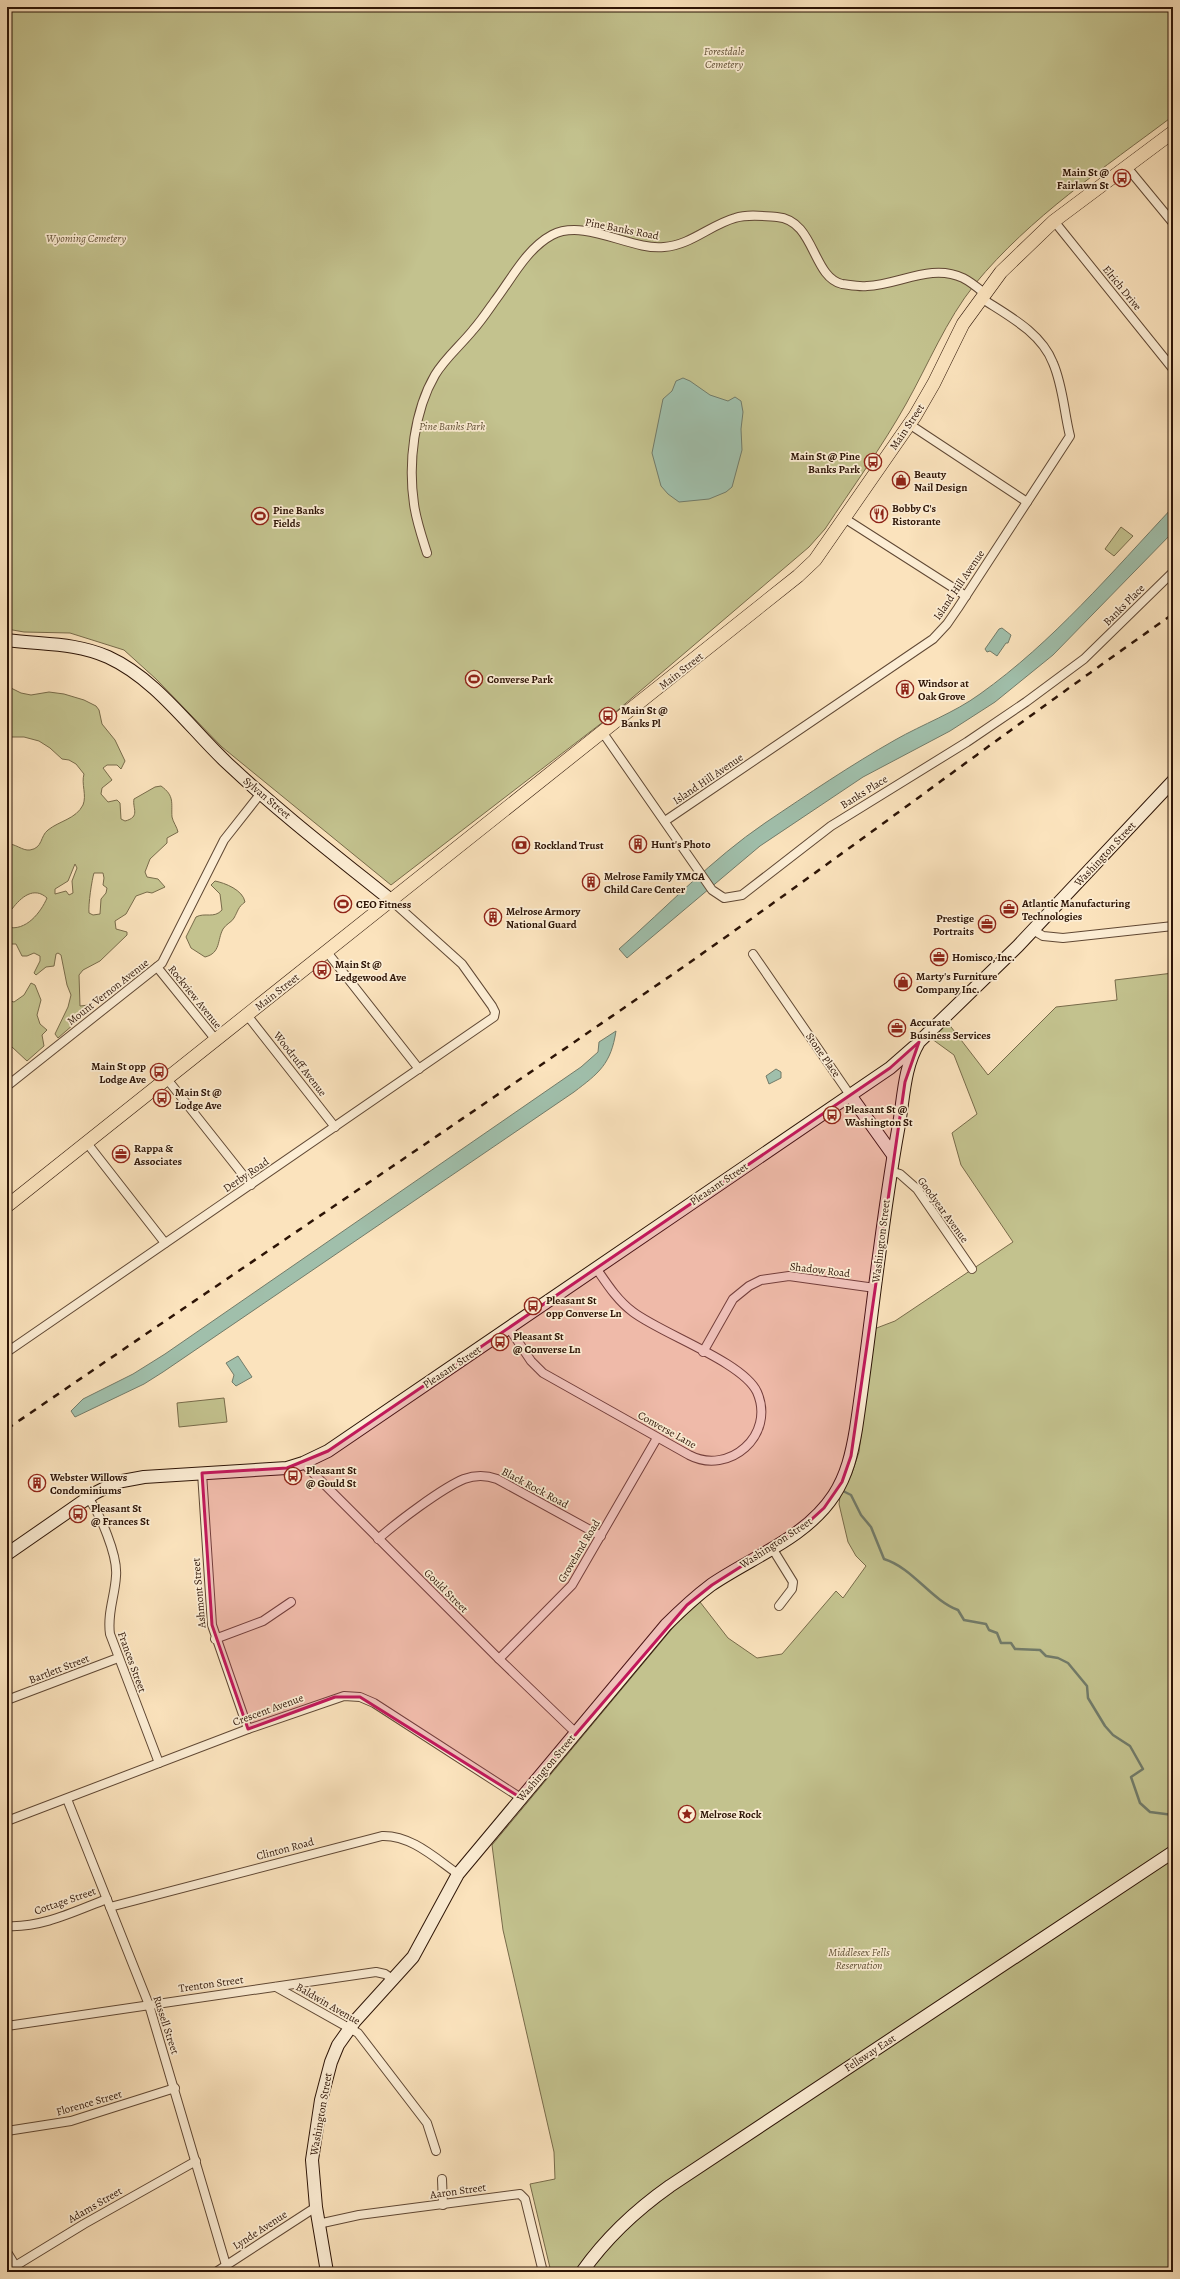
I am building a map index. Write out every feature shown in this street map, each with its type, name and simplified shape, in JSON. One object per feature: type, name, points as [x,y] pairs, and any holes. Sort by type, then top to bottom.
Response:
[{"type":"main road","name":"Main Street","points":[[7,1206],[603,733],[798,576],[815,560],[909,424],[934,383],[963,324],[983,295],[1021,250],[1054,221],[1173,132]]},
{"type":"main road","name":"Sylvan Street","points":[[7,640],[64,644],[96,653],[120,664],[149,685],[227,763],[261,793],[392,901]]},
{"type":"main road","name":"Washington Street","points":[[327,2272],[318,2224],[312,2160],[321,2100],[331,2062],[350,2028],[394,1980],[416,1952],[458,1874],[650,1643],[686,1605],[712,1585],[802,1528],[818,1515],[834,1494],[844,1476],[856,1430],[890,1171],[909,1064],[919,1042],[1033,930],[1173,781]]},
{"type":"main road","name":"Pleasant Street","points":[[7,1554],[106,1486],[126,1479],[276,1469],[303,1463],[337,1446],[890,1068],[919,1042]]},
{"type":"main road","name":"Stone Place","points":[[850,1095],[893,1156]]},
{"type":"main road","name":"Fellsway East","points":[[582,2272],[615,2232],[638,2211],[670,2186],[1173,1852]]},
{"type":"street","points":[[1126,166],[1173,223]]},
{"type":"street","name":"Pine Banks Road","points":[[426,553],[414,504],[412,479],[413,452],[424,401],[436,374],[474,329],[523,260],[552,235],[561,232],[579,231],[597,233],[640,245],[664,248],[688,241],[733,218],[750,215],[778,217],[786,219],[799,228],[828,275],[839,283],[869,286],[928,274],[946,274],[964,279],[983,295]]},
{"type":"street","name":"Elrich Drive","points":[[1054,221],[1173,369]]},
{"type":"street","name":"Island Hill Avenue","points":[[665,821],[933,639],[947,624],[966,596],[1070,436],[1056,370],[1046,349],[1032,333],[983,295]]},
{"type":"street","points":[[909,424],[1027,502]]},
{"type":"street","points":[[844,518],[966,596]]},
{"type":"street","name":"Banks Place","points":[[603,733],[712,890],[724,898],[742,896],[831,826],[968,742],[1074,668],[1096,649],[1173,572]]},
{"type":"street","name":"Mount Vernon Avenue","points":[[7,1086],[157,968],[165,958],[224,840],[261,793]]},
{"type":"street","name":"Sylvan Street","points":[[392,901],[462,964],[492,1006],[495,1014]]},
{"type":"street","points":[[1033,930],[1043,936],[1063,938],[1173,926]]},
{"type":"street","points":[[327,952],[419,1069]]},
{"type":"street","name":"Stone Place","points":[[752,954],[850,1095]]},
{"type":"street","name":"Rockview Avenue","points":[[157,968],[216,1040]]},
{"type":"street","name":"Derby Road","points":[[7,1352],[491,1020],[495,1014]]},
{"type":"street","name":"Woodruff Avenue","points":[[247,1015],[335,1127]]},
{"type":"street","points":[[167,1079],[251,1186]]},
{"type":"street","points":[[86,1143],[165,1243]]},
{"type":"street","name":"Goodyear Avenue","points":[[890,1171],[900,1174],[917,1190],[972,1269]]},
{"type":"street","name":"Converse Lane","points":[[509,1328],[531,1361],[543,1373],[657,1438],[694,1458],[714,1461],[728,1459],[738,1454],[755,1436],[761,1412],[760,1402],[754,1388],[740,1373],[634,1313],[618,1299],[596,1268]]},
{"type":"street","name":"Shadow Road","points":[[703,1352],[733,1299],[749,1286],[761,1280],[789,1276],[875,1288]]},
{"type":"street","name":"Groveland Road","points":[[499,1659],[570,1588],[657,1438]]},
{"type":"street","name":"Gould Street","points":[[303,1463],[499,1659],[576,1733]]},
{"type":"street","name":"Ashmont Street","points":[[202,1473],[209,1604],[215,1639],[248,1729]]},
{"type":"street","name":"Black Rock Road","points":[[378,1539],[395,1524],[456,1483],[468,1478],[481,1476],[497,1479],[601,1536]]},
{"type":"street","name":"Frances Street","points":[[88,1498],[97,1513],[116,1566],[116,1580],[108,1624],[118,1658],[159,1763]]},
{"type":"street","points":[[772,1548],[793,1582],[792,1589],[779,1606]]},
{"type":"street","points":[[215,1639],[263,1621],[291,1602]]},
{"type":"street","name":"Bartlett Street","points":[[7,1700],[118,1658]]},
{"type":"street","name":"Crescent Avenue","points":[[7,1821],[248,1729],[344,1696],[360,1697],[374,1703],[521,1798]]},
{"type":"street","name":"Russell Street","points":[[67,1799],[149,2005],[175,2088],[226,2265]]},
{"type":"street","name":"Clinton Road","points":[[110,1907],[382,1836],[397,1837],[411,1842],[458,1874]]},
{"type":"street","name":"Cottage Street","points":[[7,1926],[43,1922],[107,1898]]},
{"type":"street","name":"Trenton Street","points":[[7,2026],[376,1972],[385,1974],[394,1980]]},
{"type":"street","name":"Baldwin Avenue","points":[[276,1987],[358,2033],[427,2123],[436,2151]]},
{"type":"street","name":"Florence Street","points":[[7,2130],[71,2120],[175,2088]]},
{"type":"street","name":"Adams Street","points":[[7,2271],[196,2161]]},
{"type":"street","points":[[442,2180],[443,2205]]},
{"type":"street","name":"Aaron Street","points":[[318,2224],[359,2215],[443,2205],[514,2194],[522,2196],[544,2272]]},
{"type":"street","name":"Lynde Avenue","points":[[216,2272],[316,2207]]},
{"type":"street","points":[[7,2252],[16,2265]]},
{"type":"highlighted area","points":[[919,1042],[905,1082],[851,1456],[842,1482],[824,1508],[802,1528],[712,1585],[687,1605],[521,1798],[360,1697],[335,1697],[248,1729],[212,1625],[202,1473],[287,1468],[328,1451],[890,1068]]},
{"type":"green space","name":"Pine Banks Park","points":[[7,7],[1173,7],[1173,116],[1095,174],[1044,215],[996,260],[975,284],[955,312],[906,404],[887,436],[825,529],[809,547],[612,715],[391,885],[222,747],[156,679],[124,650],[70,633],[24,632],[7,629]]},
{"type":"green space","points":[[1121,527],[1133,536],[1114,556],[1105,549]]},
{"type":"green space","points":[[7,686],[21,693],[31,695],[49,692],[64,694],[84,700],[96,706],[99,710],[102,724],[115,740],[125,761],[121,769],[117,765],[107,765],[103,768],[112,780],[102,788],[101,794],[108,802],[117,800],[120,803],[121,819],[125,821],[134,815],[134,799],[155,787],[161,786],[170,797],[172,804],[172,817],[178,832],[167,838],[167,843],[150,859],[145,872],[147,877],[158,879],[165,887],[152,893],[147,892],[136,896],[126,914],[115,921],[116,929],[127,932],[127,935],[100,961],[83,970],[79,975],[80,1006],[89,1005],[90,1010],[58,1038],[55,1034],[68,1007],[71,995],[67,985],[61,955],[58,953],[56,954],[54,966],[46,967],[36,975],[34,973],[40,961],[40,956],[34,953],[27,956],[22,956],[16,944],[7,944],[7,927],[20,927],[32,920],[37,915],[47,898],[37,893],[28,894],[12,909],[7,910],[7,844],[27,850],[34,849],[39,844],[45,832],[76,814],[80,810],[84,801],[84,774],[76,764],[69,760],[62,759],[50,748],[39,741],[24,737],[7,737]],"holes":[[[75,864],[77,868],[72,881],[73,893],[69,895],[66,891],[55,894],[55,889],[68,881]],[[94,873],[103,873],[103,885],[107,888],[106,893],[101,899],[100,914],[93,915],[89,913],[89,909],[90,892]]]},
{"type":"green space","points":[[215,881],[224,883],[237,891],[244,898],[245,902],[239,907],[233,919],[223,929],[218,946],[214,952],[205,957],[191,948],[186,937],[196,917],[213,915],[222,910],[220,894],[211,885]]},
{"type":"green space","name":"Middlesex Fells Reservation","points":[[1173,973],[1173,2272],[551,2272],[530,2184],[555,2179],[554,2152],[503,1930],[492,1845],[676,1624],[700,1602],[728,1638],[757,1658],[782,1654],[836,1591],[843,1598],[866,1566],[856,1556],[848,1542],[839,1504],[840,1496],[852,1473],[859,1452],[874,1329],[895,1321],[1013,1242],[961,1165],[952,1133],[977,1114],[954,1055],[932,1039],[948,1023],[988,1075],[1056,1007],[1117,1000],[1115,980]]},
{"type":"green space","points":[[31,983],[35,985],[41,1000],[37,1015],[40,1024],[47,1030],[42,1035],[44,1046],[27,1061],[12,1047],[7,1049],[7,1000],[14,1002],[24,995]]},
{"type":"green space","points":[[224,1398],[227,1422],[179,1427],[177,1403]]},
{"type":"shaded area","points":[[683,378],[710,395],[728,401],[735,397],[741,401],[743,412],[741,429],[742,450],[732,487],[726,492],[709,499],[679,502],[668,494],[661,486],[652,453],[663,399],[672,391],[676,381]]},
{"type":"shaded area","points":[[1173,507],[1173,532],[1053,655],[995,702],[950,731],[863,777],[760,846],[627,958],[619,949],[708,868],[745,837],[830,780],[906,734],[970,701],[1007,674],[1081,605]]},
{"type":"shaded area","points":[[1002,628],[1011,635],[1008,643],[1006,643],[997,656],[990,651],[987,652],[985,649],[999,629]]},
{"type":"shaded area","points":[[616,1031],[611,1052],[607,1060],[597,1073],[574,1092],[163,1372],[144,1384],[75,1417],[71,1411],[83,1399],[133,1374],[165,1354],[581,1067],[598,1052],[599,1042]]},
{"type":"shaded area","points":[[776,1069],[781,1072],[781,1078],[769,1084],[766,1076]]},
{"type":"shaded area","points":[[238,1356],[252,1377],[236,1386],[232,1382],[234,1375],[226,1363]]},
{"type":"waterway","points":[[843,1491],[851,1495],[861,1515],[871,1527],[884,1559],[904,1569],[939,1599],[958,1610],[964,1620],[986,1624],[989,1630],[997,1633],[1001,1643],[1011,1643],[1015,1649],[1040,1650],[1046,1656],[1058,1658],[1068,1663],[1087,1686],[1088,1698],[1105,1726],[1113,1735],[1130,1746],[1143,1769],[1131,1777],[1140,1803],[1150,1812],[1173,1815]]},
{"type":"railway","points":[[7,1429],[517,1082],[686,965],[1173,614]]},
{"type":"place","name":"Main St @ Fairlawn St","points":[[1122,178]]},
{"type":"place","name":"Main St @ Pine Banks Park","points":[[873,462]]},
{"type":"place","name":"Beauty Nail Design","points":[[901,480]]},
{"type":"place","name":"Bobby C's Ristorante","points":[[879,514]]},
{"type":"place","name":"Pine Banks Fields","points":[[260,516]]},
{"type":"place","name":"Converse Park","points":[[474,679]]},
{"type":"place","name":"Windsor at Oak Grove","points":[[905,689]]},
{"type":"place","name":"Main St @ Banks Pl","points":[[608,716]]},
{"type":"place","name":"Hunt's Photo","points":[[638,844]]},
{"type":"place","name":"Rockland Trust","points":[[521,845]]},
{"type":"place","name":"Melrose Family YMCA Child Care Center","points":[[591,882]]},
{"type":"place","name":"CEO Fitness","points":[[343,904]]},
{"type":"place","name":"Atlantic Manufacturing Technologies","points":[[1009,909]]},
{"type":"place","name":"Melrose Armory National Guard","points":[[493,917]]},
{"type":"place","name":"Prestige Portraits","points":[[987,924]]},
{"type":"place","name":"Homisco, Inc.","points":[[939,957]]},
{"type":"place","name":"Main St @ Ledgewood Ave","points":[[322,970]]},
{"type":"place","name":"Marty's Furniture Company Inc.","points":[[903,982]]},
{"type":"place","name":"Accurate Business Services","points":[[897,1028]]},
{"type":"place","name":"Main St opp Lodge Ave","points":[[159,1072]]},
{"type":"place","name":"Main St @ Lodge Ave","points":[[162,1098]]},
{"type":"place","name":"Pleasant St @ Washington St","points":[[832,1115]]},
{"type":"place","name":"Rappa & Associates","points":[[121,1154]]},
{"type":"place","name":"Pleasant St opp Converse Ln","points":[[533,1306]]},
{"type":"place","name":"Pleasant St @ Converse Ln","points":[[500,1342]]},
{"type":"place","name":"Pleasant St @ Gould St","points":[[293,1476]]},
{"type":"place","name":"Webster Willows Condominiums","points":[[37,1483]]},
{"type":"place","name":"Pleasant St @ Frances St","points":[[78,1514]]},
{"type":"place","name":"Melrose Rock","points":[[687,1814]]},
{"type":"park label","name":"Forestdale Cemetery","points":[[724,57]]},
{"type":"park label","name":"Wyoming Cemetery","points":[[86,238]]}]
